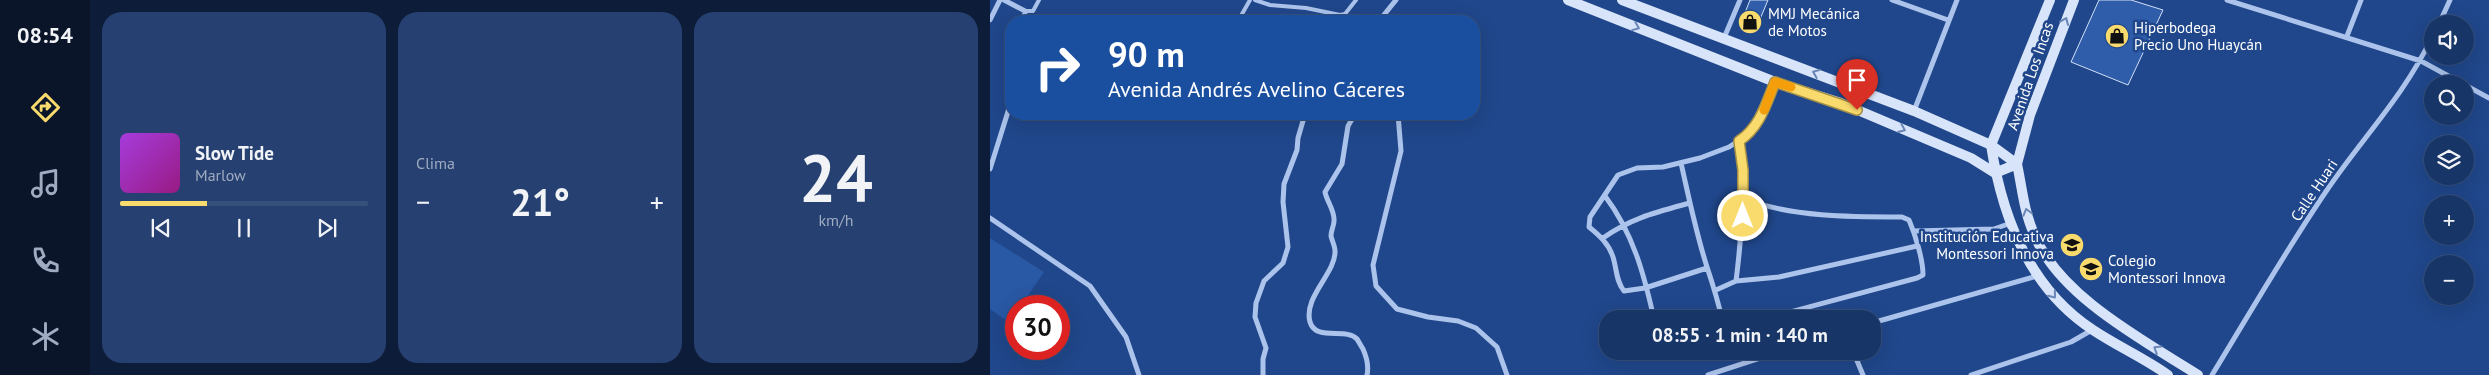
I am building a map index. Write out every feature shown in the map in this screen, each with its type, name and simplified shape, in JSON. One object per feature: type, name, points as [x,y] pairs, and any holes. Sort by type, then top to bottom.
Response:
[{"type":"main road","points":[[1568,0],[1592,4],[1775,82],[1841,103],[1972,158],[1995,173]]},
{"type":"main road","points":[[1622,0],[1914,111],[1991,145],[2018,164],[2022,195],[2033,232],[2042,251],[2056,271],[2109,318],[2198,375]]},
{"type":"main road","name":"Avenida Los Incas","points":[[1991,145],[2050,0]]},
{"type":"main road","name":"Avenida Los Incas","points":[[2018,164],[2030,116],[2074,0]]},
{"type":"main road","points":[[1841,103],[1849,86]]},
{"type":"main road","points":[[1991,145],[1995,173],[2011,223],[2021,247],[2037,276],[2061,306],[2092,330],[2168,375]]},
{"type":"main road","points":[[1995,173],[2018,164]]},
{"type":"street","points":[[990,20],[1000,0]]},
{"type":"street","points":[[1004,0],[1025,11],[1025,15]]},
{"type":"street","points":[[1384,15],[1396,0]]},
{"type":"street","points":[[1724,38],[1740,0]]},
{"type":"street","points":[[1892,0],[1948,20]]},
{"type":"street","points":[[1914,111],[1957,0]]},
{"type":"street","points":[[2227,0],[2347,36],[2421,61],[2447,75]]},
{"type":"street","points":[[2347,36],[2361,0]]},
{"type":"street","points":[[2443,15],[2450,0]]},
{"type":"street","name":"Calle Huari","points":[[2212,375],[2327,190],[2388,112],[2424,54]]},
{"type":"street","points":[[1707,268],[1645,288],[1624,291],[1619,284],[1613,256],[1603,238],[1589,227],[1588,222],[1618,175],[1626,170],[1647,166],[1663,167],[1681,163],[1729,147],[1749,134],[1762,116],[1775,82]]},
{"type":"street","points":[[2474,90],[2489,98]]},
{"type":"street","points":[[990,169],[1006,120]]},
{"type":"street","points":[[1263,375],[1263,359],[1266,348],[1255,317],[1256,303],[1264,281],[1283,263],[1288,247],[1283,202],[1284,184],[1297,150],[1303,120]]},
{"type":"street","points":[[1352,120],[1348,126],[1342,164],[1325,192],[1334,220],[1331,238],[1336,251],[1326,276],[1314,296],[1309,316],[1311,324],[1318,331],[1330,334],[1348,334],[1357,339],[1369,367],[1367,375]]},
{"type":"street","points":[[1398,120],[1400,151],[1373,265],[1376,286],[1398,309],[1428,317],[1458,321],[1476,328],[1497,347],[1507,375]]},
{"type":"street","points":[[1736,281],[1743,233],[1739,141]]},
{"type":"street","points":[[1681,163],[1707,268],[1716,290],[1720,310]]},
{"type":"street","points":[[1604,196],[1624,224],[1635,246],[1651,310]]},
{"type":"street","points":[[1743,199],[1770,209],[1802,214],[1902,217],[1909,220],[1914,230],[1923,274],[1917,278],[1798,310]]},
{"type":"street","points":[[1603,238],[1624,224],[1641,216],[1690,203]]},
{"type":"street","points":[[990,218],[1090,286],[1126,337],[1139,375]]},
{"type":"street","points":[[1914,230],[1994,229],[2011,223]]},
{"type":"street","points":[[1716,290],[1736,281],[1779,277],[1916,246]]},
{"type":"street","points":[[1881,320],[2037,276]]},
{"type":"street","points":[[1971,375],[2071,342],[2092,330]]},
{"type":"street","points":[[1708,375],[1754,360]]},
{"type":"street","points":[[1857,360],[1863,375]]},
{"type":"lane","points":[[1025,11],[1033,11],[1039,0]]},
{"type":"lane","points":[[1241,15],[1250,0]]},
{"type":"lane","points":[[1255,0],[1270,5],[1306,8],[1340,15],[1345,14],[1356,0]]},
{"type":"shaded area","points":[[990,238],[1044,272],[1028,295],[1005,295],[1005,320],[990,309]]},
{"type":"building","points":[[1750,0],[1768,0],[1756,29],[1741,23]]},
{"type":"building","name":"Hiperbodega Precio Uno Huaycán","points":[[2099,0],[2131,0],[2163,10],[2128,85],[2071,62]]},
{"type":"slow traffic","points":[[1764,110],[1775,82],[1791,87]]},
{"type":"place","name":"MMJ Mecánica de Motos","points":[[1750,22]]},
{"type":"place","name":"Hiperbodega Precio Uno Huaycán","points":[[2117,36]]},
{"type":"place","name":"Institución Educativa Montessori Innova","points":[[2072,245]]},
{"type":"place","name":"Colegio Montessori Innova","points":[[2091,269]]},
{"type":"route","points":[[1743,216],[1743,170],[1739,141],[1749,134],[1762,116],[1775,82],[1857,110]]}]
